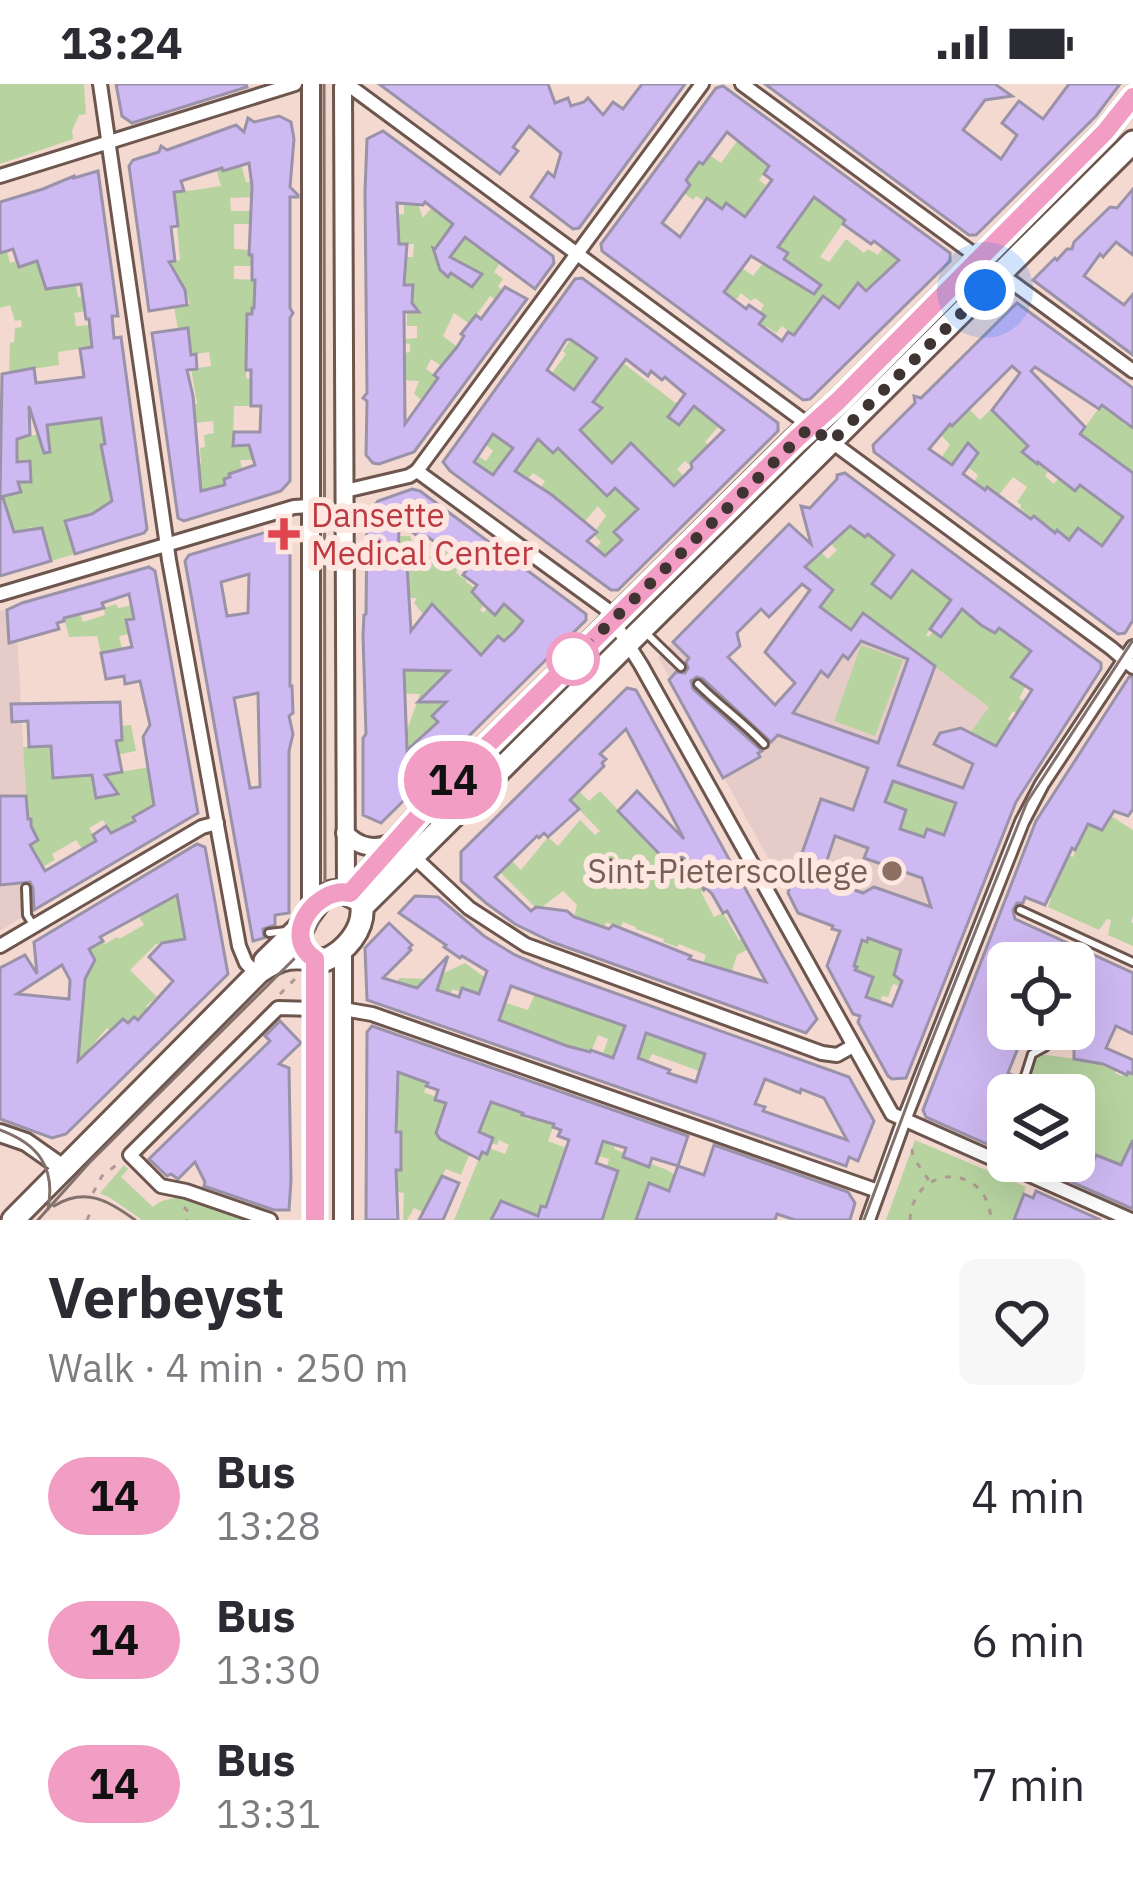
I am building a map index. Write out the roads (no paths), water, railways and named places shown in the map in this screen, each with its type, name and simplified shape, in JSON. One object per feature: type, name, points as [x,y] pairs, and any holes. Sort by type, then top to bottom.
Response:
[{"type":"main road","points":[[405,849],[452,780],[1105,132],[1133,97]]},
{"type":"main road","points":[[353,898],[635,636],[1133,142]]},
{"type":"main road","points":[[13,1220],[258,973],[325,896],[337,891],[353,898]]},
{"type":"main road","points":[[258,973],[283,958],[333,957],[360,927],[353,898]]},
{"type":"main road","points":[[306,919],[300,945],[313,958]]},
{"type":"street","points":[[100,84],[166,544],[217,823],[243,936],[242,957],[258,973]]},
{"type":"street","points":[[0,176],[296,84]]},
{"type":"street","points":[[310,84],[324,93],[345,85]]},
{"type":"street","points":[[306,919],[310,84]]},
{"type":"street","points":[[345,491],[417,471],[702,84]]},
{"type":"street","points":[[742,84],[1133,371]]},
{"type":"street","points":[[345,85],[1128,663]]},
{"type":"street","points":[[345,85],[345,833],[353,898]]},
{"type":"street","points":[[417,471],[605,608],[635,636],[892,1114],[987,1155]]},
{"type":"street","points":[[0,593],[310,506]]},
{"type":"street","points":[[868,1220],[1030,803],[1128,663],[1133,647]]},
{"type":"street","points":[[0,946],[202,827],[217,823]]},
{"type":"street","points":[[345,833],[367,847],[405,849],[487,922],[546,954],[822,1053],[836,1055],[853,1046]]},
{"type":"street","points":[[343,948],[343,1220]]},
{"type":"street","points":[[313,958],[315,1220]]},
{"type":"street","points":[[270,1220],[161,1186],[130,1155],[278,1008],[315,1009]]},
{"type":"street","points":[[343,1009],[394,1022],[878,1191]]},
{"type":"street","points":[[0,1133],[26,1142],[63,1168]]},
{"type":"street","points":[[1047,1182],[1131,1220]]},
{"type":"lane","points":[[635,636],[681,667]]},
{"type":"lane","points":[[698,684],[764,744]]},
{"type":"lane","points":[[26,888],[27,915],[34,926]]},
{"type":"lane","points":[[1020,910],[1133,962]]},
{"type":"lane","points":[[269,933],[280,934],[306,919]]},
{"type":"tram line","points":[[38,1220],[297,956],[322,913],[324,84]]},
{"type":"tram line","points":[[864,1220],[1027,802],[1133,640]]},
{"type":"tram line","points":[[0,1130],[25,1142],[41,1159],[49,1181],[48,1209]]},
{"type":"tram line","points":[[54,1206],[76,1197],[96,1198],[135,1220]]},
{"type":"place","name":"Dansette Medical Center","points":[[284,534]]},
{"type":"place","name":"Sint-Pieterscollege","points":[[892,871]]}]
